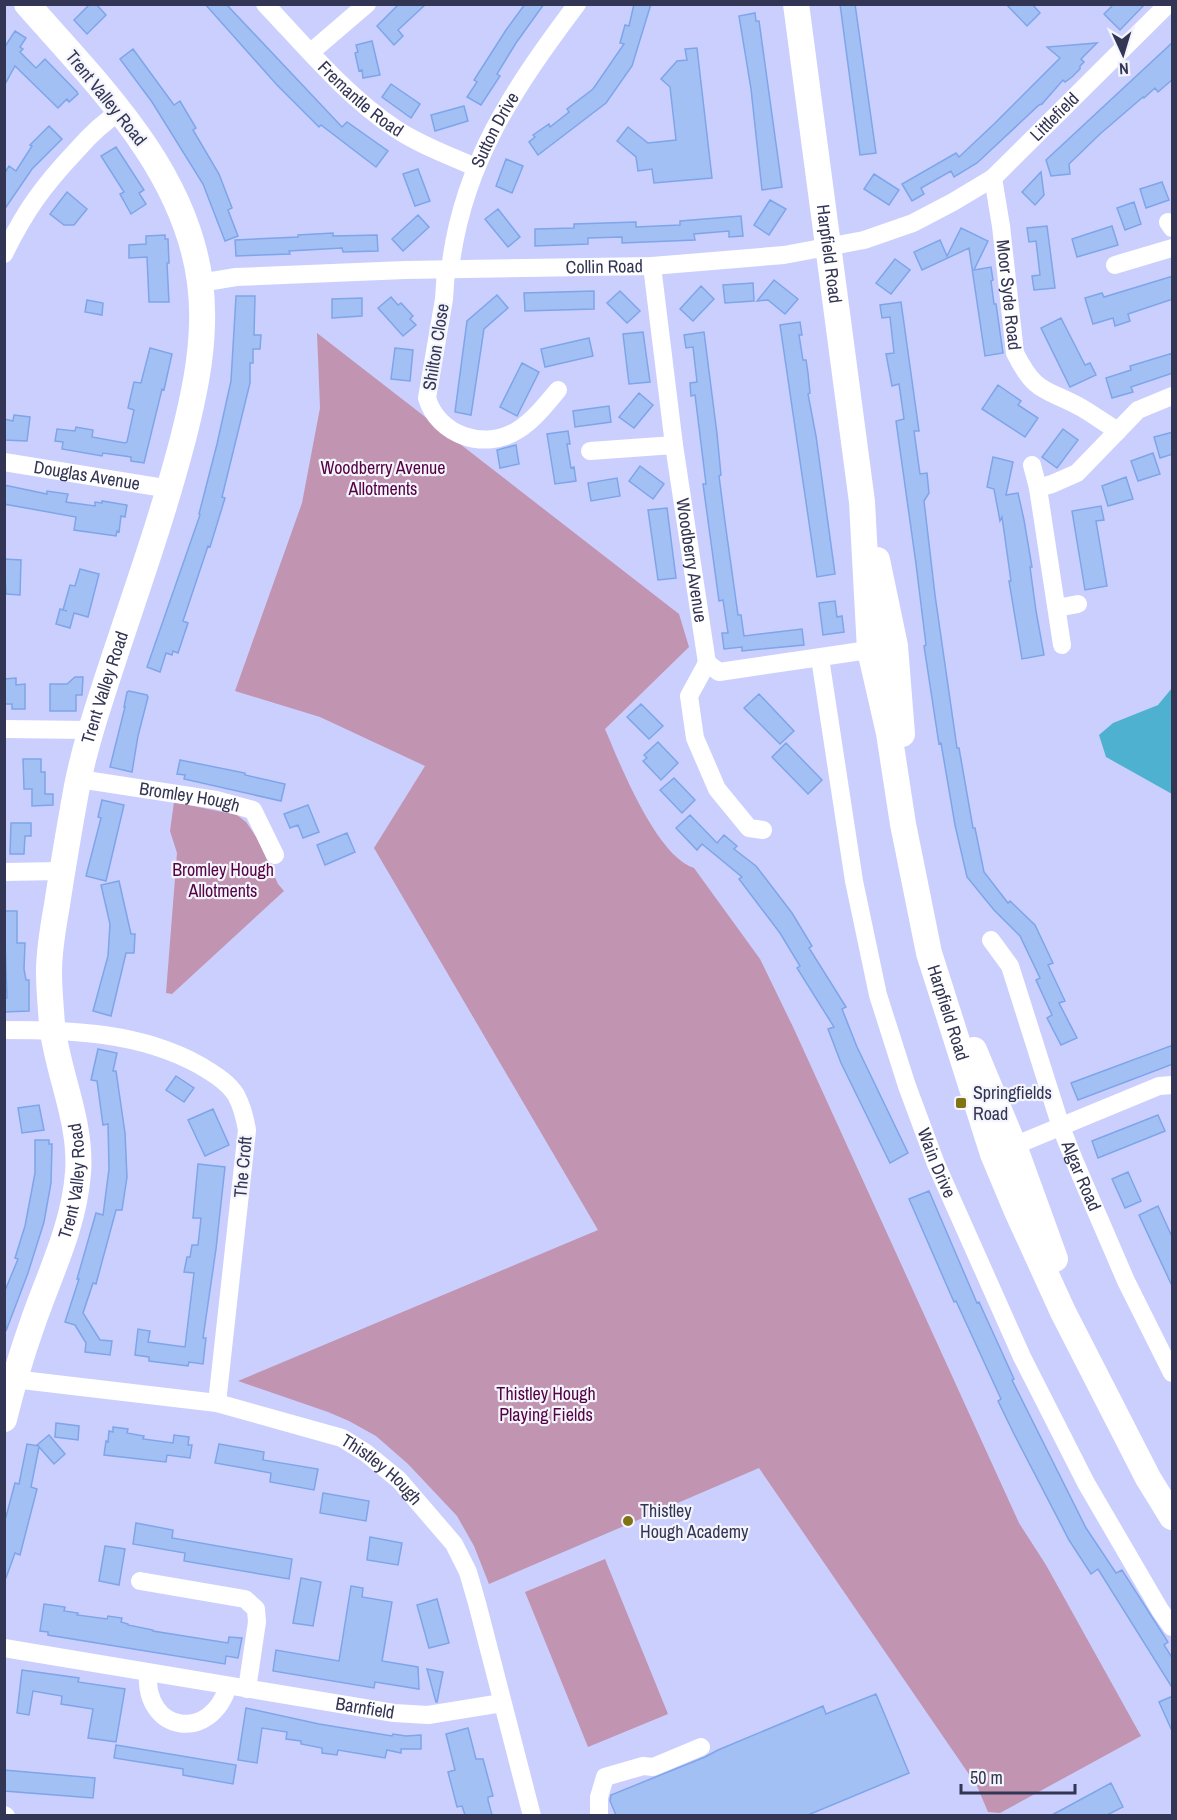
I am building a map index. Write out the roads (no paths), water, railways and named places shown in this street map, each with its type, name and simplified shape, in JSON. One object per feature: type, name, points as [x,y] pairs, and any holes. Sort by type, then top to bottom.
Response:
[{"type":"street","name":"Fremantle Road","points":[[265,4],[368,108],[396,129],[430,148],[475,167]]},
{"type":"street","points":[[311,52],[367,4]]},
{"type":"street","name":"Sutton Drive","points":[[448,270],[458,217],[475,167],[503,111],[549,41],[577,4]]},
{"type":"street","name":"Harpfield Road","points":[[796,4],[862,502],[870,650],[889,733],[903,824],[929,953],[1004,1150],[1066,1289],[1148,1453],[1173,1496]]},
{"type":"street","name":"Littlefield","points":[[993,178],[1168,4]]},
{"type":"street","name":"Trent Valley Road","points":[[4,1419],[9,1379],[53,1272],[70,1218],[79,1170],[77,1133],[53,1030],[49,973],[62,871],[79,779],[91,730],[170,489],[190,413],[202,345],[203,305],[195,249],[169,186],[140,137],[121,111],[36,8]]},
{"type":"street","points":[[4,254],[28,209],[43,188],[103,122],[121,111]]},
{"type":"street","name":"Collin Road","points":[[200,283],[236,278],[448,270],[652,266],[784,255],[864,240],[913,223],[993,178]]},
{"type":"street","name":"Moor Syde Road","points":[[993,178],[1001,226],[1015,353],[1025,372],[1041,389],[1082,408],[1118,431]]},
{"type":"street","points":[[1114,265],[1173,248]]},
{"type":"street","name":"Woodberry Avenue","points":[[652,266],[674,445],[706,663]]},
{"type":"street","name":"Shilton Close","points":[[448,270],[427,398],[430,410],[454,433],[484,441],[503,438],[520,429],[558,390]]},
{"type":"street","points":[[1038,488],[1077,472],[1138,410],[1173,396]]},
{"type":"street","points":[[590,450],[674,445]]},
{"type":"street","name":"Douglas Avenue","points":[[4,462],[170,489]]},
{"type":"street","points":[[1032,465],[1038,488],[1062,645]]},
{"type":"street","name":"Harpfield Road","points":[[862,502],[896,646],[902,739],[914,814],[946,957],[1004,1150],[1016,1209],[1063,1312],[1148,1478],[1173,1517]]},
{"type":"street","points":[[1058,608],[1078,604]]},
{"type":"street","points":[[763,830],[749,828],[717,789],[695,738],[689,696],[706,663],[719,672],[896,646]]},
{"type":"street","name":"Wain Drive","points":[[820,658],[854,881],[878,995],[907,1086],[936,1164],[1022,1357],[1086,1484],[1160,1610],[1173,1627]]},
{"type":"street","points":[[4,729],[91,730]]},
{"type":"street","name":"Bromley Hough","points":[[79,779],[216,800],[254,810],[275,855]]},
{"type":"street","points":[[4,872],[62,871]]},
{"type":"street","name":"Algar Road","points":[[991,940],[1010,966],[1061,1127],[1126,1281],[1173,1373]]},
{"type":"street","name":"The Croft","points":[[4,1030],[53,1030],[116,1036],[158,1047],[187,1058],[216,1074],[227,1084],[238,1101],[245,1118],[246,1143],[217,1402]]},
{"type":"street","points":[[1004,1150],[1159,1086],[1173,1085]]},
{"type":"street","name":"Thistley Hough","points":[[9,1379],[217,1402],[342,1438],[366,1453],[399,1480],[453,1544],[468,1572],[532,1815]]},
{"type":"street","points":[[140,1581],[245,1599],[256,1609],[257,1622],[248,1689]]},
{"type":"street","name":"Barnfield","points":[[4,1648],[394,1713],[428,1714],[502,1703]]},
{"type":"street","points":[[148,1673],[147,1686],[153,1704],[165,1718],[175,1723],[198,1723],[209,1716],[219,1707],[228,1686]]},
{"type":"street","points":[[599,1815],[599,1797],[605,1777],[643,1766],[653,1767],[701,1747]]},
{"type":"water","points":[[1172,688],[1172,794],[1106,757],[1099,735],[1113,723],[1158,705]]},
{"type":"place","name":"Springfields Road","points":[[961,1103]]},
{"type":"place","name":"Thistley Hough Academy","points":[[628,1521]]},
{"type":"park label","name":"Woodberry Avenue Allotments","points":[[383,478]]},
{"type":"park label","name":"Bromley Hough Allotments","points":[[223,880]]},
{"type":"park label","name":"Thistley Hough Playing Fields","points":[[546,1404]]}]
